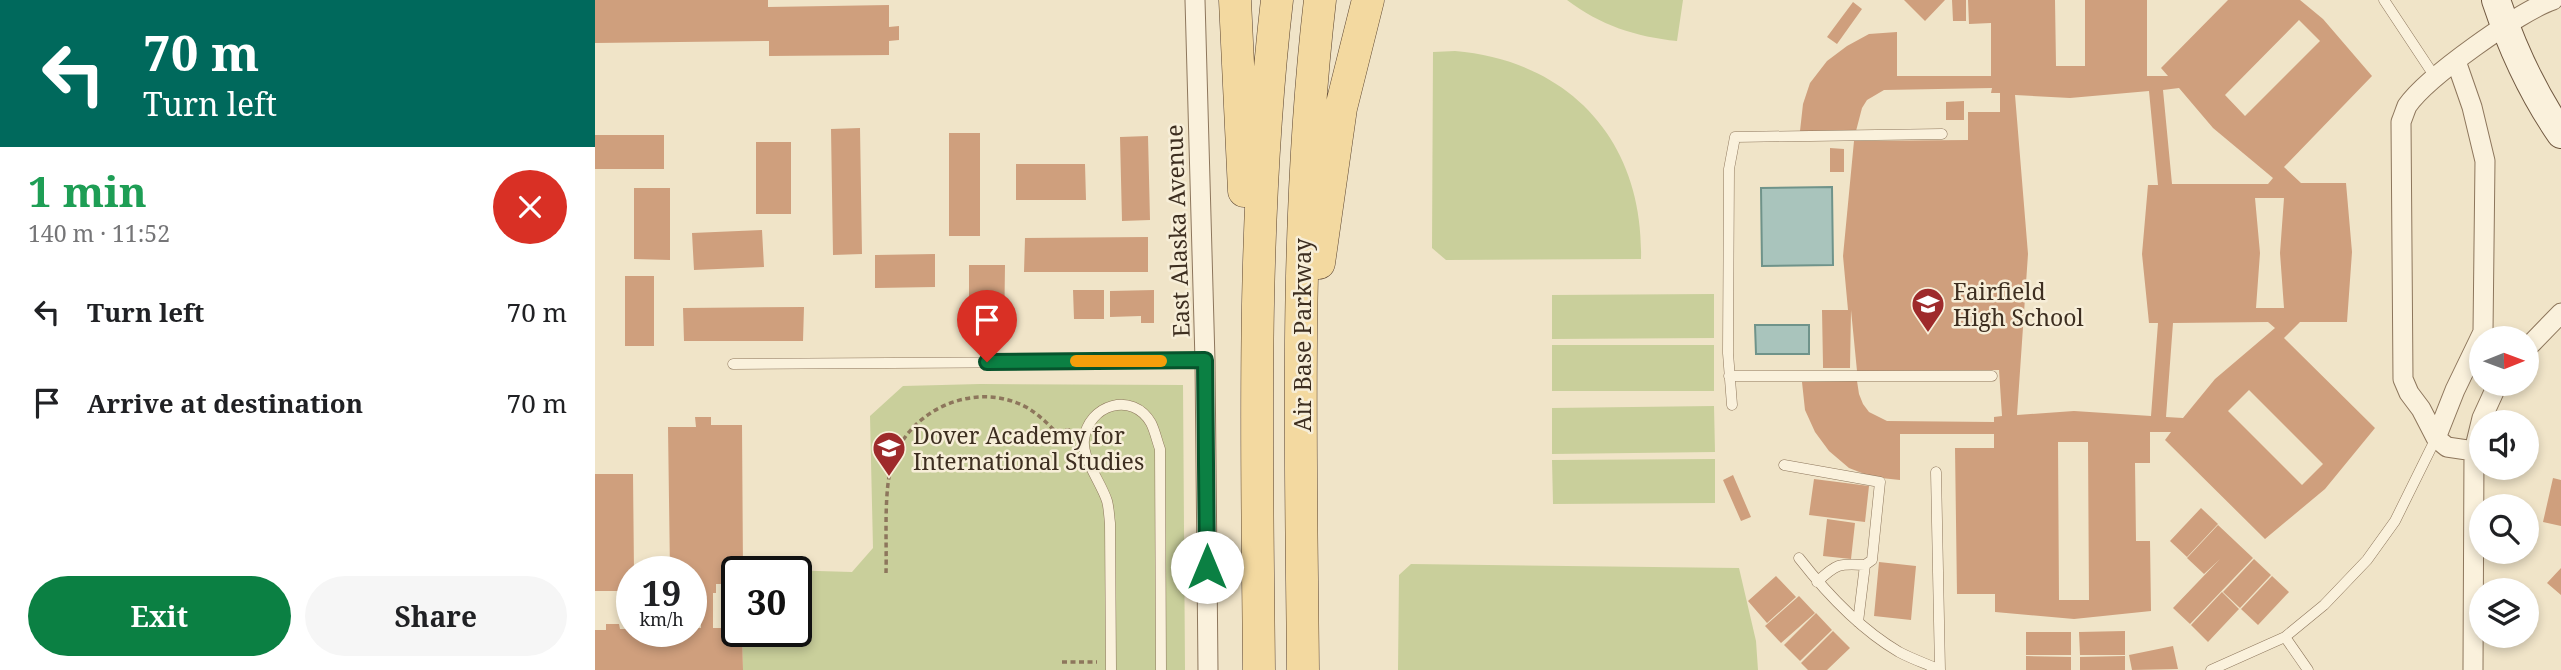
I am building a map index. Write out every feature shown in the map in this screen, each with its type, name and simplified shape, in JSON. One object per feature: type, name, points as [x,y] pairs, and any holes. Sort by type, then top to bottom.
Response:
[{"type":"main road","points":[[1235,0],[1247,247],[1258,352]]},
{"type":"main road","name":"Air Base Parkway","points":[[1259,670],[1258,352],[1262,177],[1277,0]]},
{"type":"main road","name":"Air Base Parkway","points":[[1303,670],[1300,354],[1303,202],[1320,0]]},
{"type":"main road","points":[[1300,354],[1322,253],[1328,190],[1341,108],[1368,0]]},
{"type":"street","name":"East Alaska Avenue","points":[[1195,0],[1205,360],[1208,670]]},
{"type":"street","points":[[2495,0],[2521,66],[2542,107],[2561,134]]},
{"type":"street","points":[[2469,450],[2447,447],[2436,438],[2403,379],[2401,122],[2407,106],[2435,77],[2537,6],[2553,0]]},
{"type":"street","points":[[2436,438],[2483,332],[2485,161],[2472,107],[2456,61]]},
{"type":"street","points":[[2539,336],[2561,313]]},
{"type":"street","points":[[2473,670],[2474,480]]},
{"type":"lane","points":[[2384,0],[2435,77]]},
{"type":"lane","points":[[1733,405],[1729,376],[1729,169],[1735,137],[1942,134]]},
{"type":"lane","points":[[733,365],[1205,360]]},
{"type":"lane","points":[[1729,376],[1992,376]]},
{"type":"lane","points":[[1111,670],[1110,523],[1107,502],[1084,443],[1087,425],[1097,413],[1113,405],[1133,406],[1150,422],[1160,449],[1161,670]]},
{"type":"lane","points":[[2211,670],[2285,637],[2324,605],[2367,560],[2395,521],[2436,438]]},
{"type":"lane","points":[[1784,466],[1880,482],[1872,560],[1865,565],[1842,563],[1832,568],[1818,582]]},
{"type":"lane","points":[[1799,558],[1818,582],[1858,622],[1900,652],[1940,670],[1936,472]]},
{"type":"lane","points":[[1858,622],[1865,565]]},
{"type":"lane","points":[[2285,637],[2308,670]]},
{"type":"path","points":[[886,573],[888,482],[892,461],[901,443],[915,425],[934,409],[951,402],[987,396],[1024,406],[1041,416],[1055,431],[1073,430]]},
{"type":"path","points":[[1062,662],[1097,662]]},
{"type":"green space","points":[[1567,0],[1683,0],[1677,41],[1647,36],[1605,23]]},
{"type":"green space","points":[[1455,51],[1496,58],[1533,71],[1566,90],[1593,115],[1614,144],[1630,179],[1639,217],[1641,259],[1446,260],[1432,248],[1433,52]]},
{"type":"green space","points":[[1714,294],[1714,338],[1552,339],[1552,295]]},
{"type":"green space","points":[[1552,345],[1714,345],[1714,391],[1552,391]]},
{"type":"green space","points":[[1183,385],[1185,670],[743,670],[742,647],[812,647],[812,571],[852,572],[873,548],[870,416],[903,386]]},
{"type":"green space","points":[[1714,406],[1715,452],[1552,454],[1552,408]]},
{"type":"green space","points":[[1715,459],[1715,503],[1553,504],[1552,460]]},
{"type":"green space","points":[[1411,564],[1739,568],[1756,641],[1758,670],[1398,670],[1399,575]]},
{"type":"water","points":[[1832,187],[1833,265],[1762,266],[1761,188]]},
{"type":"water","points":[[1755,325],[1809,325],[1809,354],[1756,354]]},
{"type":"building","points":[[595,0],[768,0],[768,7],[889,5],[889,27],[899,26],[899,40],[889,41],[889,55],[769,56],[769,41],[595,43]]},
{"type":"building","points":[[1904,0],[1945,0],[1925,21]]},
{"type":"building","points":[[1952,0],[1966,0],[1966,21],[1953,21]]},
{"type":"building","points":[[1968,0],[2055,0],[2056,66],[2085,66],[2085,0],[2147,0],[2147,76],[2168,76],[2161,68],[2228,0],[2300,0],[2323,19],[2372,76],[2284,167],[2301,183],[2346,183],[2352,252],[2347,322],[2300,322],[2284,338],[2375,428],[2325,489],[2265,539],[2165,440],[2171,432],[2150,432],[2150,463],[2135,463],[2136,541],[2150,541],[2151,611],[2074,619],[1995,612],[1995,594],[1957,594],[1955,448],[1994,448],[1994,434],[1900,434],[1900,480],[1872,477],[1849,468],[1829,451],[1815,432],[1805,410],[1802,382],[1857,381],[1859,394],[1869,412],[1887,421],[1994,422],[1994,417],[2002,416],[1999,370],[1857,371],[1851,310],[1850,368],[1823,368],[1822,310],[1848,310],[1843,256],[1854,141],[1968,140],[1968,112],[2000,112],[2000,93],[1991,93],[1992,88],[1884,90],[1867,100],[1856,131],[1800,131],[1803,104],[1810,83],[1827,61],[1869,34],[1897,32],[1897,76],[1991,76],[1991,23],[1969,24]],"holes":[[[2299,20],[2320,41],[2245,116],[2225,95]],[[2179,88],[2213,128],[2273,178],[2268,184],[2172,184],[2163,90]],[[2149,91],[2158,185],[2148,185],[2142,254],[2149,323],[2158,323],[2151,416],[2074,411],[2017,415],[2028,254],[2015,95],[2070,98]],[[2255,198],[2284,198],[2280,253],[2284,308],[2256,308],[2260,253]],[[2268,322],[2275,328],[2215,379],[2183,418],[2166,417],[2173,323]],[[2249,390],[2323,464],[2302,485],[2228,411]],[[2058,442],[2088,442],[2089,600],[2059,600]]]},
{"type":"building","points":[[1853,2],[1862,9],[1837,44],[1827,37]]},
{"type":"building","points":[[1964,101],[1964,120],[1946,120],[1946,102]]},
{"type":"building","points":[[860,128],[862,254],[833,255],[831,129]]},
{"type":"building","points":[[949,133],[980,133],[980,236],[949,236]]},
{"type":"building","points":[[595,135],[664,135],[664,169],[595,169]]},
{"type":"building","points":[[1148,136],[1150,220],[1122,221],[1120,137]]},
{"type":"building","points":[[756,142],[791,142],[791,214],[756,214]]},
{"type":"building","points":[[1830,148],[1844,149],[1844,172],[1830,172]]},
{"type":"building","points":[[1016,164],[1085,164],[1086,200],[1016,200]]},
{"type":"building","points":[[634,188],[670,188],[670,260],[634,259]]},
{"type":"building","points":[[762,230],[764,267],[694,270],[692,233]]},
{"type":"building","points":[[1148,237],[1148,272],[1024,272],[1025,238]]},
{"type":"building","points":[[935,254],[935,287],[875,288],[875,255]]},
{"type":"building","points":[[969,265],[1005,265],[1004,336],[969,336]]},
{"type":"building","points":[[625,276],[654,276],[654,346],[625,346]]},
{"type":"building","points":[[1073,290],[1104,290],[1104,319],[1074,319]]},
{"type":"building","points":[[1154,290],[1154,323],[1141,323],[1141,316],[1110,317],[1110,291]]},
{"type":"building","points":[[804,307],[803,341],[684,341],[683,308]]},
{"type":"building","points":[[695,417],[711,417],[711,425],[742,425],[743,556],[721,556],[721,584],[716,584],[716,593],[713,593],[713,628],[721,628],[721,647],[742,647],[743,670],[595,670],[595,630],[606,630],[606,624],[616,624],[616,647],[707,647],[707,556],[670,556],[668,427],[696,427]]},
{"type":"building","points":[[595,474],[633,474],[634,556],[616,556],[616,591],[595,591]]},
{"type":"building","points":[[1733,475],[1751,517],[1741,521],[1723,480]]},
{"type":"building","points":[[2553,478],[2561,480],[2561,526],[2543,522]]},
{"type":"building","points":[[1814,479],[1869,486],[1865,522],[1809,515]]},
{"type":"building","points":[[2201,508],[2218,524],[2187,557],[2170,541]]},
{"type":"building","points":[[1827,519],[1855,523],[1851,559],[1823,556]]},
{"type":"building","points":[[2218,525],[2253,558],[2190,624],[2173,608],[2220,559],[2204,574],[2187,558]]},
{"type":"building","points":[[2254,559],[2271,575],[2240,608],[2223,592]]},
{"type":"building","points":[[1879,562],[1916,566],[1911,620],[1874,616]]},
{"type":"building","points":[[2561,568],[2561,595],[2547,583]]},
{"type":"building","points":[[1776,576],[1796,597],[1767,623],[1748,601]]},
{"type":"building","points":[[2272,576],[2289,592],[2258,625],[2241,609]]},
{"type":"building","points":[[2222,592],[2239,609],[2208,642],[2191,625]]},
{"type":"building","points":[[1799,596],[1815,613],[1781,643],[1765,626]]},
{"type":"building","points":[[1816,613],[1832,630],[1800,661],[1784,645]]},
{"type":"building","points":[[1833,631],[1850,648],[1827,670],[1808,670],[1801,663]]},
{"type":"building","points":[[2125,631],[2125,655],[2080,655],[2079,632]]},
{"type":"building","points":[[2026,632],[2071,632],[2071,655],[2026,655]]},
{"type":"building","points":[[2173,646],[2178,669],[2132,670],[2129,655]]},
{"type":"building","points":[[2026,656],[2071,657],[2071,670],[2026,670]]},
{"type":"building","points":[[2125,656],[2125,670],[2080,670],[2080,657]]},
{"type":"slow traffic","points":[[1076,361],[1161,361]]},
{"type":"place","name":"Fairfield High School","points":[[1928,334]]},
{"type":"place","name":"Dover Academy for International Studies","points":[[889,478]]},
{"type":"route","points":[[987,362],[1205,360],[1207,567]]}]
